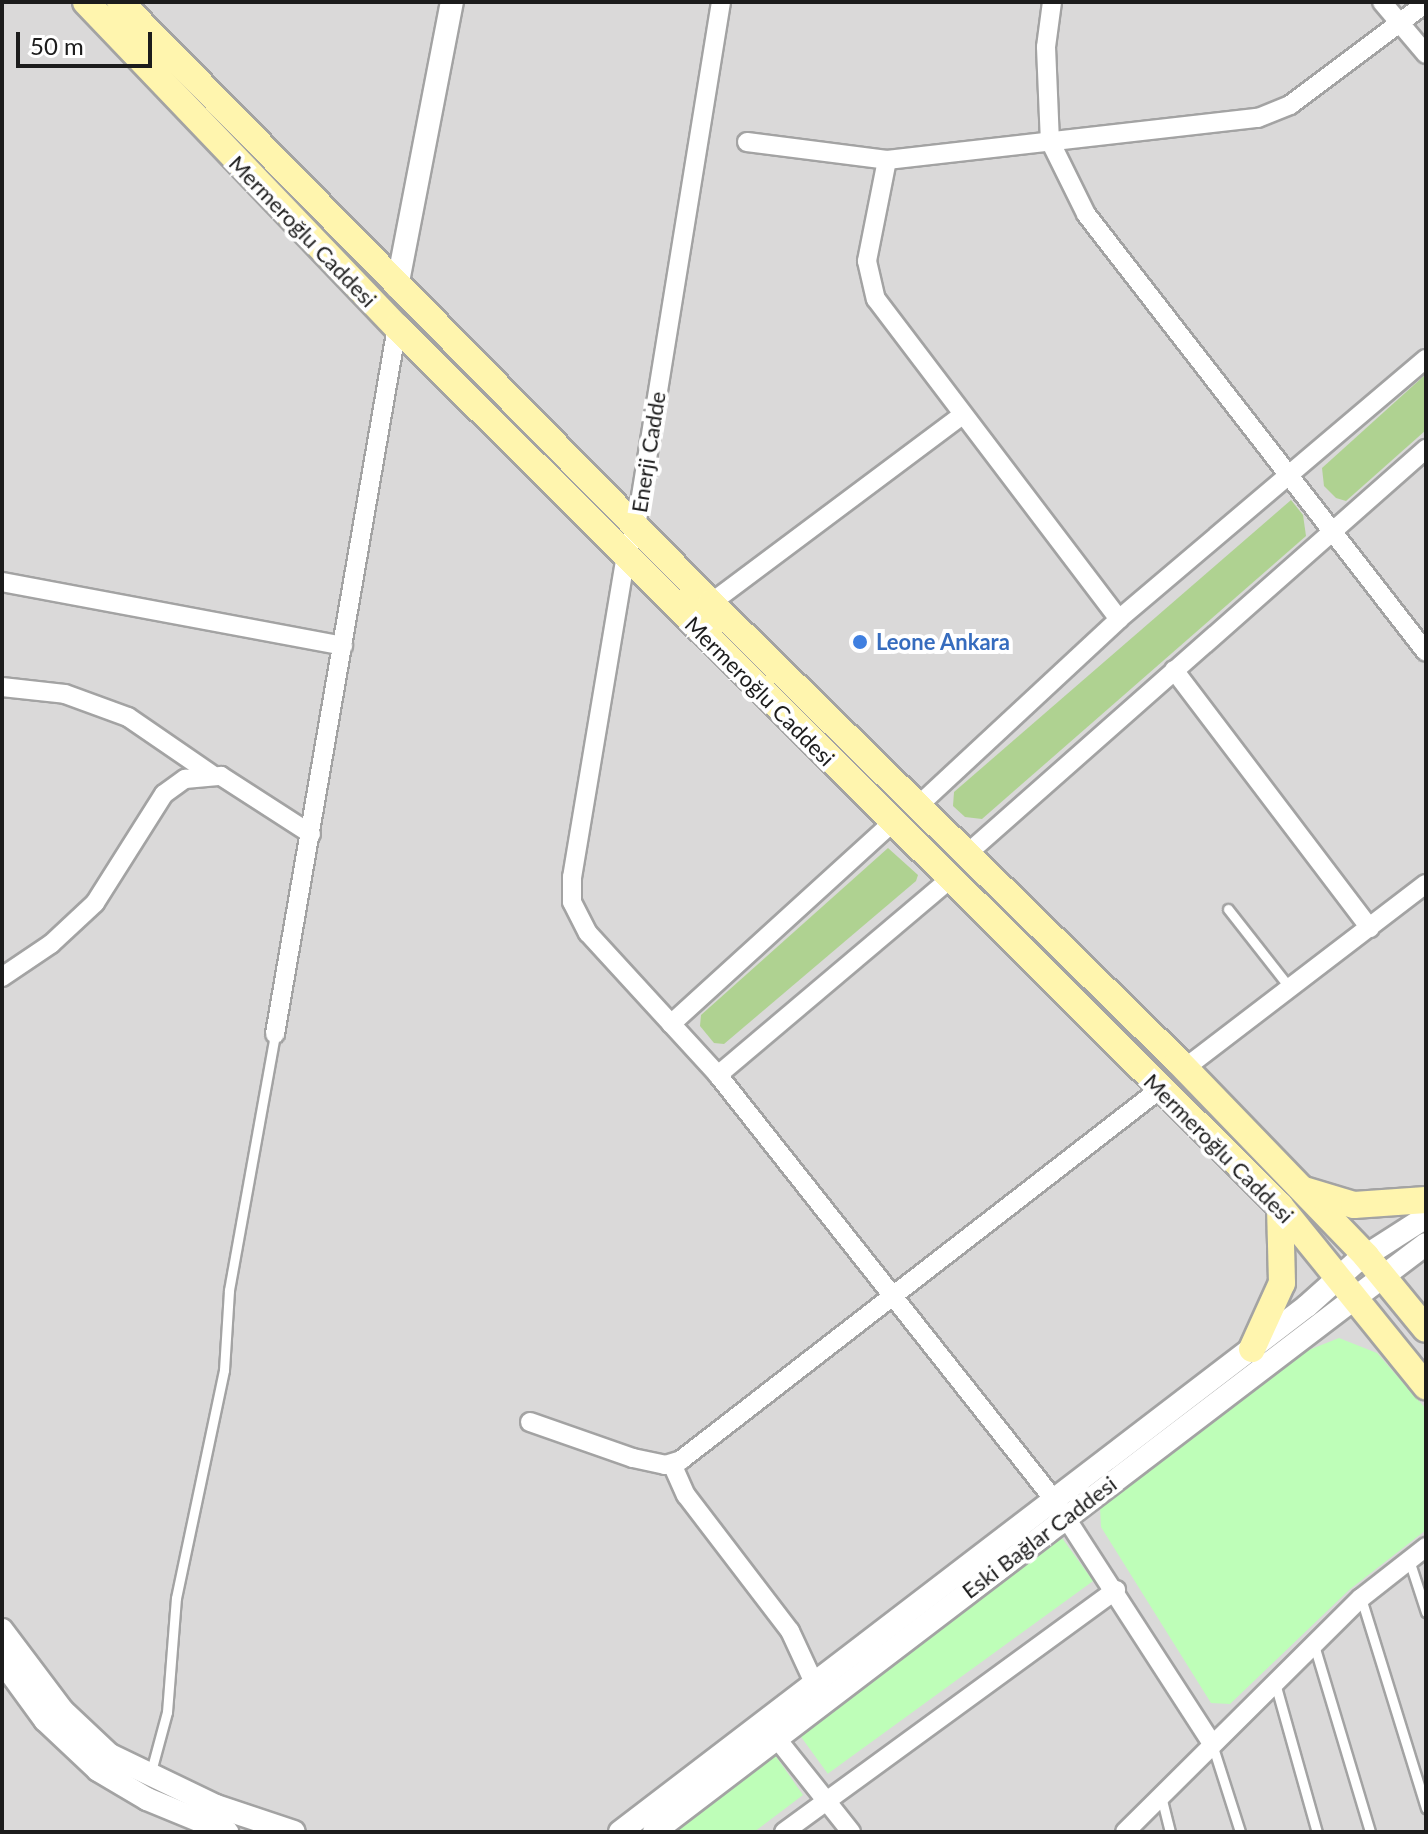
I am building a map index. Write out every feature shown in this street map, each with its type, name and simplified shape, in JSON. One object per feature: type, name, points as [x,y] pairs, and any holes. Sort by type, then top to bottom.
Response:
[{"type":"main road","name":"Mermeroğlu Caddesi","points":[[86,2],[397,327],[891,824],[1280,1206],[1353,1302],[1426,1386]]},
{"type":"main road","name":"Mermeroğlu Caddesi","points":[[120,2],[711,603],[1185,1068],[1366,1256],[1426,1329]]},
{"type":"main road","points":[[1302,1190],[1354,1205],[1426,1200]]},
{"type":"main road","points":[[1252,1349],[1282,1283],[1280,1206]]},
{"type":"street","points":[[397,287],[452,2]]},
{"type":"street","name":"Enerji Cadde","points":[[671,1024],[588,933],[572,902],[572,877],[626,555],[636,527],[721,2]]},
{"type":"street","points":[[1052,2],[1045,78],[1050,141],[1086,214],[1332,535],[1426,652]]},
{"type":"street","points":[[1382,2],[1426,54]]},
{"type":"street","points":[[747,142],[887,160],[1258,118],[1290,105],[1426,3]]},
{"type":"street","points":[[887,160],[870,228],[870,282],[894,327],[1119,619]]},
{"type":"street","points":[[275,1034],[397,327]]},
{"type":"street","points":[[919,805],[1119,619],[1426,359]]},
{"type":"street","points":[[711,603],[961,416]]},
{"type":"street","points":[[968,853],[1426,449]]},
{"type":"street","points":[[2,582],[343,646]]},
{"type":"street","points":[[1174,670],[1370,928]]},
{"type":"street","points":[[2,687],[65,694],[128,717],[211,774],[235,784],[311,834]]},
{"type":"street","points":[[2,977],[51,944],[95,903],[172,786],[211,774]]},
{"type":"street","points":[[891,824],[671,1024],[718,1075],[1061,1508],[1212,1744]]},
{"type":"street","points":[[718,1075],[949,880]]},
{"type":"street","points":[[1185,1068],[1426,884]]},
{"type":"street","points":[[530,1422],[633,1458],[672,1464],[712,1440],[894,1294],[1160,1089]]},
{"type":"street","name":"Eski Bağlar Caddesi","points":[[654,1832],[772,1732],[1061,1508],[1366,1256],[1426,1217]]},
{"type":"street","name":"Eski Bağlar Caddesi","points":[[620,1832],[772,1732],[816,1687],[1061,1508],[1353,1302],[1426,1244]]},
{"type":"street","points":[[672,1464],[686,1495],[790,1631],[816,1687]]},
{"type":"street","points":[[1125,1832],[1361,1598],[1426,1547]]},
{"type":"street","points":[[784,1832],[1116,1590]]},
{"type":"street","points":[[2,1630],[78,1726],[110,1755],[149,1778],[294,1832]]},
{"type":"street","points":[[2,1661],[45,1720],[98,1770],[147,1799],[227,1832]]},
{"type":"street","points":[[772,1732],[851,1832]]},
{"type":"lane","points":[[1228,909],[1290,988]]},
{"type":"lane","points":[[149,1778],[167,1712],[176,1598],[224,1370],[229,1290],[275,1034]]},
{"type":"lane","points":[[1409,1560],[1426,1612]]},
{"type":"lane","points":[[1361,1598],[1426,1808]]},
{"type":"lane","points":[[1314,1645],[1370,1832]]},
{"type":"lane","points":[[1275,1683],[1317,1832]]},
{"type":"lane","points":[[1212,1744],[1240,1832]]},
{"type":"lane","points":[[1161,1794],[1170,1832]]},
{"type":"shaded area","points":[[2,2],[1426,2],[1426,1832],[2,1832]]},
{"type":"green space","points":[[1426,374],[1426,430],[1346,501],[1336,498],[1324,486],[1322,468]]},
{"type":"green space","points":[[1291,500],[1303,515],[1306,536],[982,819],[965,817],[953,806],[954,792]]},
{"type":"green space","points":[[888,848],[918,875],[916,881],[724,1044],[714,1043],[700,1026],[701,1015]]},
{"type":"green space","points":[[1339,1338],[1377,1353],[1426,1409],[1426,1530],[1349,1590],[1230,1704],[1211,1703],[1101,1527],[1100,1507],[1296,1355]]},
{"type":"green space","points":[[1062,1538],[1093,1581],[828,1774],[797,1731]]},
{"type":"green space","points":[[775,1755],[803,1795],[754,1832],[673,1832]]},
{"type":"place","name":"Leone Ankara","points":[[860,642]]}]
